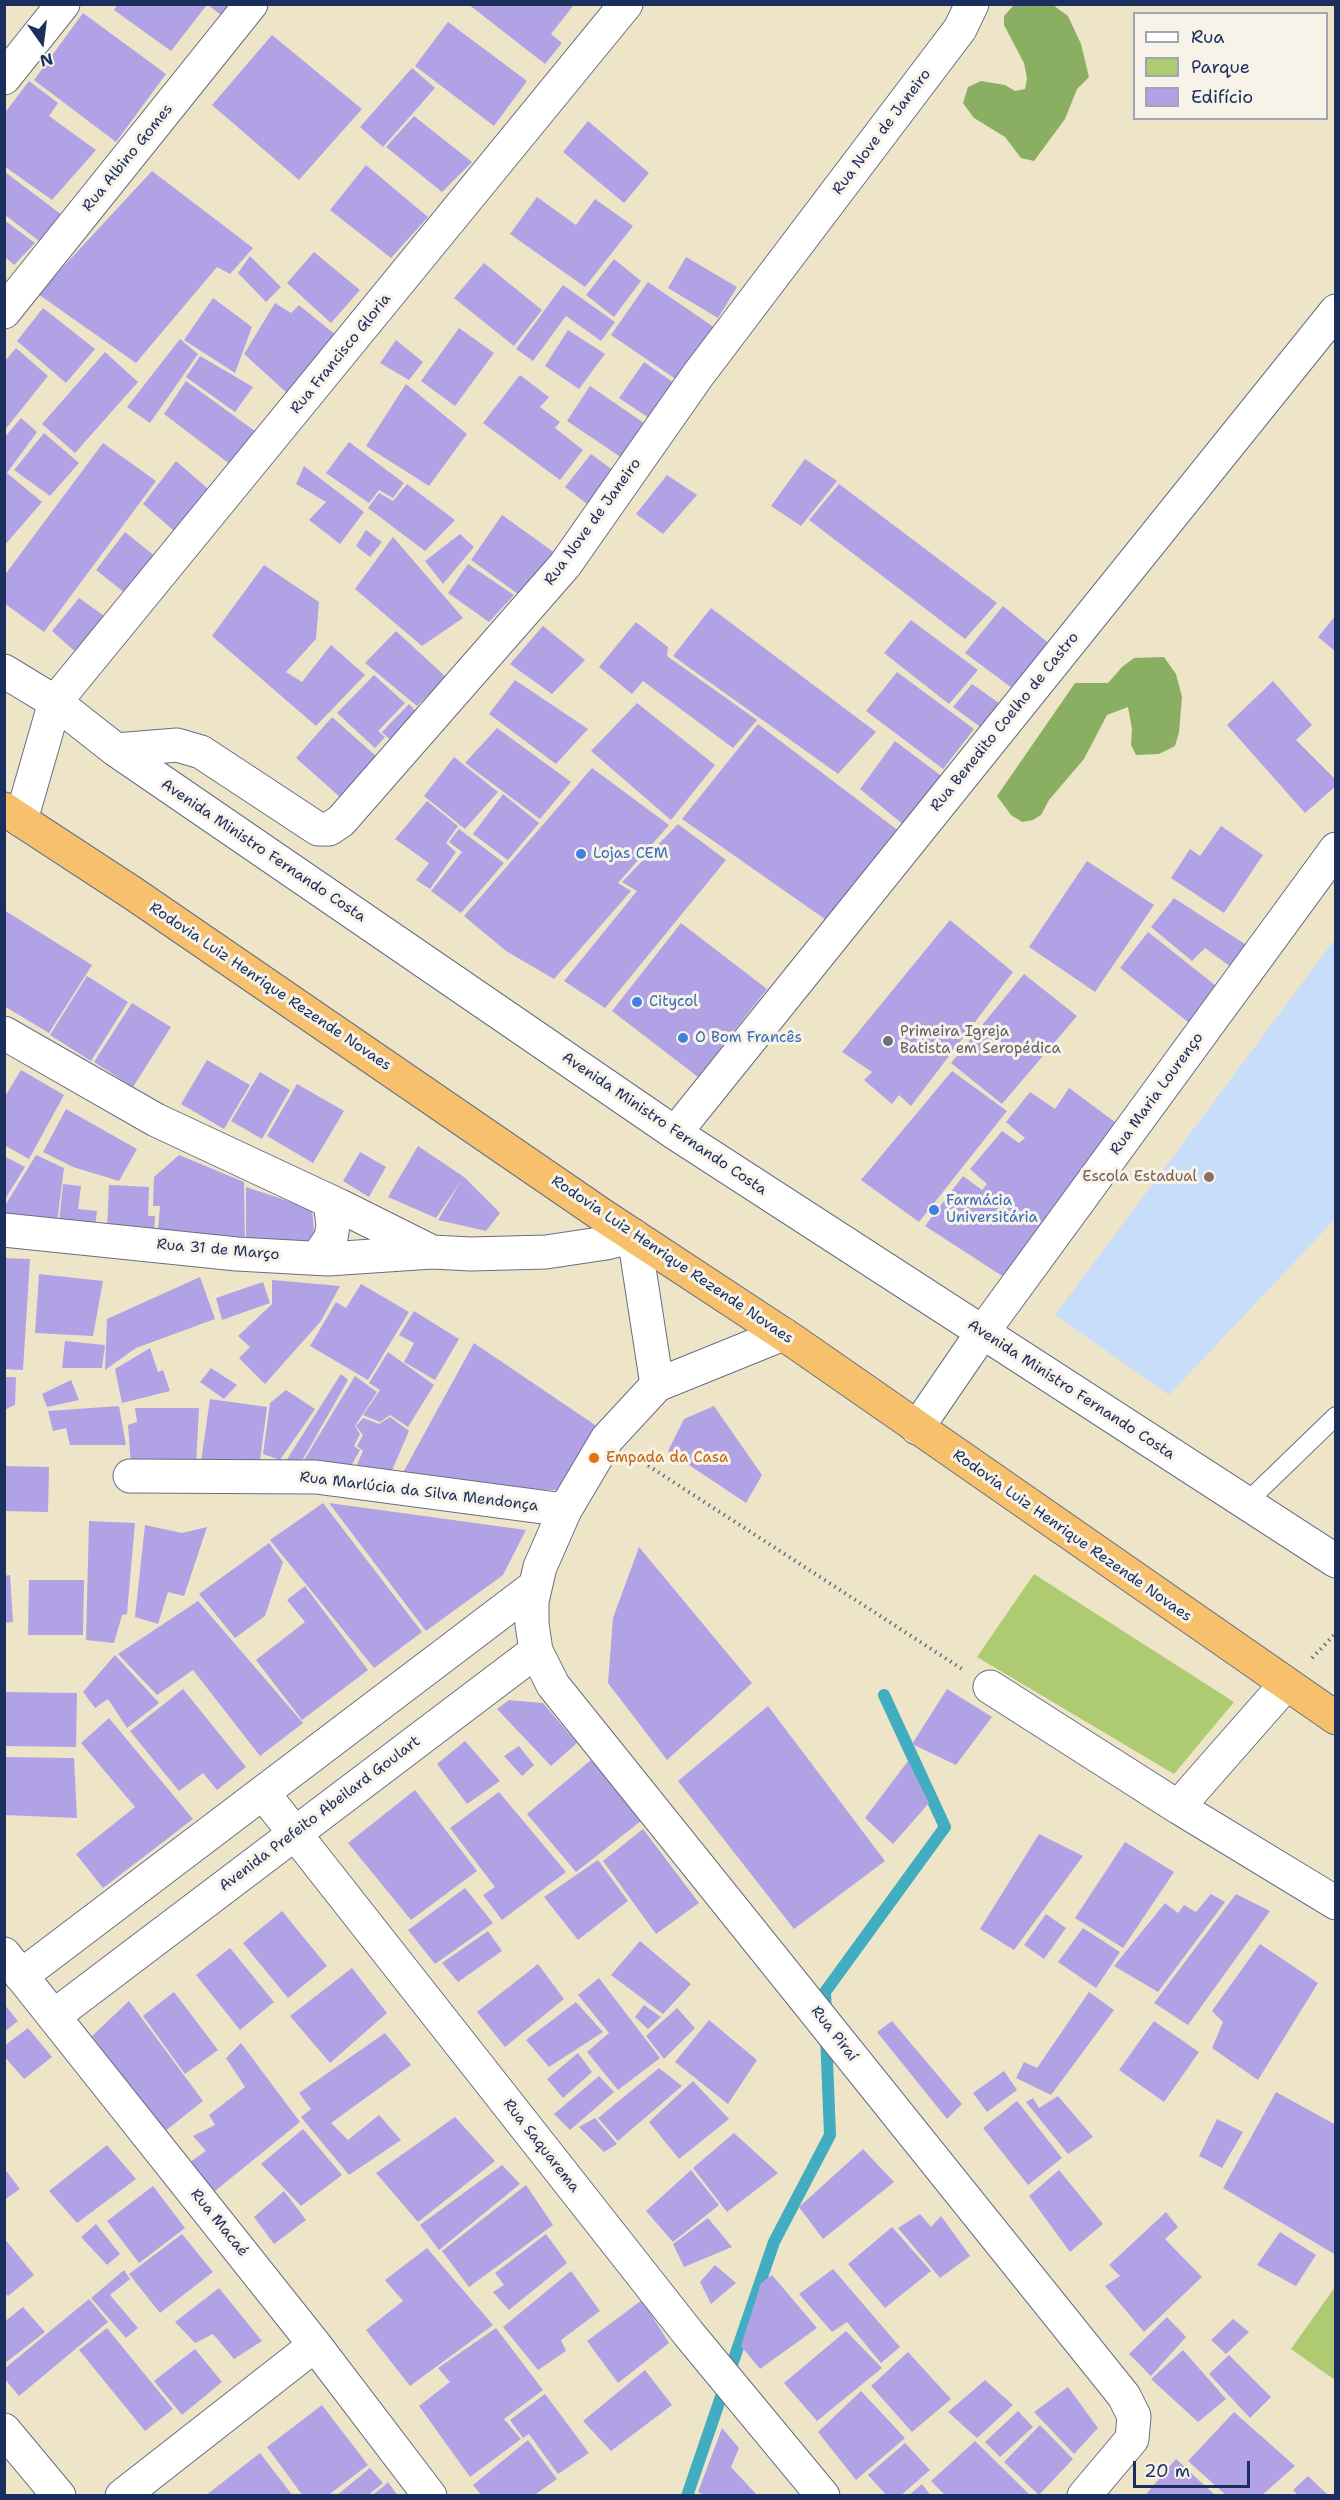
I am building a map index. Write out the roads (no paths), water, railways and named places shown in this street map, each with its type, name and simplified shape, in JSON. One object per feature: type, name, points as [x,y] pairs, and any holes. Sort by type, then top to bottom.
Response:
[{"type":"highway","name":"Rodovia Luiz Henrique Rezende Novaes","points":[[13,814],[144,900],[634,1236],[783,1334],[1335,1718]]},
{"type":"street","points":[[4,78],[63,4]]},
{"type":"street","name":"Rua Albino Gomes","points":[[4,312],[251,4]]},
{"type":"street","name":"Rua Francisco Gloria","points":[[55,702],[626,4]]},
{"type":"street","name":"Rua Nove de Janeiro","points":[[116,750],[177,745],[201,752],[318,829],[329,828],[341,821],[565,565],[698,375],[960,29],[972,4]]},
{"type":"street","name":"Rua Benedito Coelho de Castro","points":[[675,1132],[1335,311]]},
{"type":"street","name":"Avenida Ministro Fernando Costa","points":[[4,671],[55,702],[116,750],[675,1132],[1335,1561]]},
{"type":"street","points":[[13,814],[55,702]]},
{"type":"street","name":"Rua Maria Lourenço","points":[[917,1428],[982,1333],[1335,849]]},
{"type":"street","points":[[4,1033],[156,1120],[432,1252],[471,1254],[546,1252],[606,1243],[634,1236],[657,1385]]},
{"type":"street","points":[[317,1258],[331,1238],[333,1225],[330,1202]]},
{"type":"street","name":"Rua 31 de Março","points":[[4,1230],[237,1254],[360,1258],[432,1252]]},
{"type":"street","points":[[536,1651],[532,1624],[534,1587],[543,1558],[565,1510],[607,1439],[657,1385],[783,1334]]},
{"type":"street","name":"Rua Marlúcia da Silva Mendonça","points":[[130,1476],[316,1477],[565,1510]]},
{"type":"street","points":[[13,1965],[263,1793],[534,1587]]},
{"type":"street","name":"Avenida Prefeito Abeilard Goulart","points":[[54,2016],[536,1651]]},
{"type":"street","name":"Rua Piraí","points":[[536,1651],[553,1685],[1124,2396],[1134,2416],[1132,2439],[1084,2496]]},
{"type":"street","points":[[1178,1807],[1286,1684]]},
{"type":"street","points":[[990,1687],[1178,1807],[1335,1903]]},
{"type":"street","name":"Rua Saquarema","points":[[263,1793],[688,2333],[823,2496]]},
{"type":"street","name":"Rua Macaé","points":[[13,1965],[315,2345],[430,2496]]},
{"type":"street","points":[[122,2496],[315,2345]]},
{"type":"street","points":[[4,2430],[59,2496]]},
{"type":"lane","points":[[1246,1503],[1335,1416]]},
{"type":"waterway","points":[[826,2013],[825,1992],[945,1827],[884,1695]]},
{"type":"waterway","points":[[687,2496],[774,2242],[830,2135],[826,2036]]},
{"type":"place","name":"Lojas CEM","points":[[581,854]]},
{"type":"place","name":"Citycol","points":[[637,1002]]},
{"type":"place","name":"O Bom Francês","points":[[683,1038]]},
{"type":"place","name":"Primeira Igreja Batista em Seropédica","points":[[888,1041]]},
{"type":"place","name":"Escola Estadual","points":[[1209,1177]]},
{"type":"place","name":"Farmácia Universitária","points":[[934,1210]]},
{"type":"place","name":"Empada da Casa","points":[[594,1458]]}]
